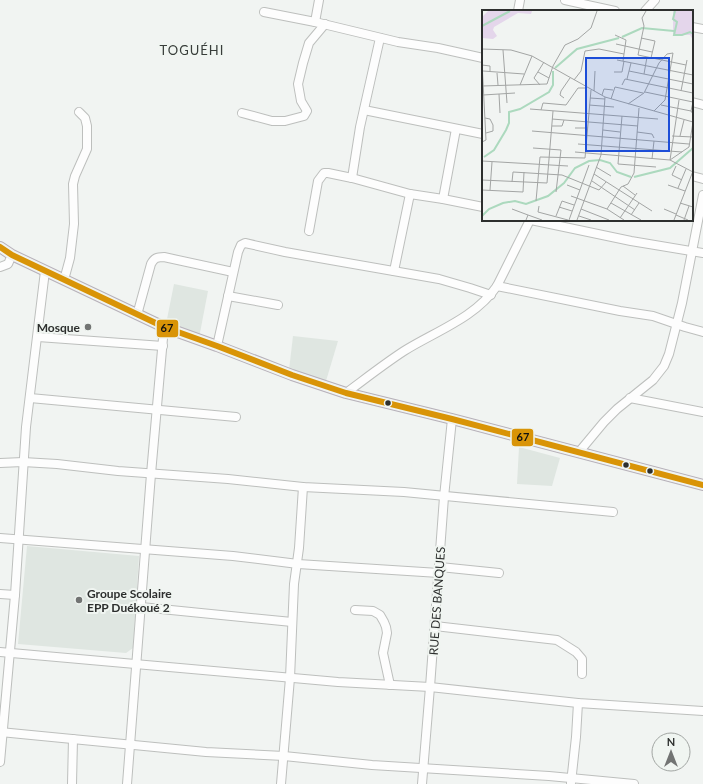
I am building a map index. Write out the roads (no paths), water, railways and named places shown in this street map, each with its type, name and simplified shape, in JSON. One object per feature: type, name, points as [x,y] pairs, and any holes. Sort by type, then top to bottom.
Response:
[{"type":"main road","points":[[0,247],[12,255],[164,327],[217,346],[292,376],[346,393],[452,419],[703,485]]},
{"type":"street","points":[[315,22],[319,0]]},
{"type":"street","points":[[518,10],[520,0]]},
{"type":"street","points":[[565,0],[610,10]]},
{"type":"street","points":[[647,10],[655,0]]},
{"type":"street","points":[[264,12],[325,24],[380,38],[438,48],[482,58]]},
{"type":"street","points":[[242,113],[272,121],[285,121],[304,116],[307,111],[301,101],[298,84],[302,63],[309,43],[325,24]]},
{"type":"street","points":[[693,27],[703,29]]},
{"type":"street","points":[[352,178],[360,127],[380,38]]},
{"type":"street","points":[[693,102],[703,104]]},
{"type":"street","points":[[364,110],[482,134]]},
{"type":"street","points":[[64,280],[70,258],[74,224],[73,184],[87,149],[87,126],[85,118],[79,112]]},
{"type":"street","points":[[443,199],[456,129]]},
{"type":"street","points":[[309,231],[318,182],[324,173],[352,178],[410,194],[482,207]]},
{"type":"street","points":[[693,176],[703,178]]},
{"type":"street","points":[[394,272],[410,194]]},
{"type":"street","points":[[580,452],[604,422],[657,376],[664,366],[669,354],[682,303],[703,195]]},
{"type":"street","points":[[346,393],[405,351],[461,319],[491,295],[530,221]]},
{"type":"street","points":[[536,221],[632,241],[703,253]]},
{"type":"street","points":[[217,346],[233,272],[240,248],[245,243],[285,252],[451,282],[491,295]]},
{"type":"street","points":[[0,267],[8,264],[12,255]]},
{"type":"street","points":[[137,315],[151,264],[157,257],[164,257],[233,272]]},
{"type":"street","points":[[0,762],[1,732],[15,595],[23,462],[45,271]]},
{"type":"street","points":[[497,286],[620,311],[653,316],[703,332]]},
{"type":"street","points":[[228,296],[278,305]]},
{"type":"street","points":[[127,784],[164,327]]},
{"type":"street","points":[[38,337],[163,346]]},
{"type":"street","points":[[30,398],[236,417]]},
{"type":"street","points":[[630,398],[703,412]]},
{"type":"street","name":"RUE DES BANQUES","points":[[422,784],[440,570],[444,497],[452,419]]},
{"type":"street","points":[[0,463],[23,462],[57,464],[151,474],[228,479],[303,487],[377,490],[613,512]]},
{"type":"street","points":[[281,784],[290,678],[294,584],[298,564],[303,487]]},
{"type":"street","points":[[0,538],[233,556],[298,564],[499,573]]},
{"type":"street","points":[[0,594],[15,595]]},
{"type":"street","points":[[141,607],[292,622]]},
{"type":"street","points":[[355,610],[373,611],[380,615],[384,622],[387,633],[383,653],[390,685]]},
{"type":"street","points":[[435,626],[557,640],[576,652],[582,659],[582,674]]},
{"type":"street","points":[[0,652],[290,678],[430,687],[578,702],[703,711]]},
{"type":"street","points":[[571,781],[578,702]]},
{"type":"street","points":[[1,732],[206,752],[284,756],[571,781],[634,784]]},
{"type":"street","points":[[72,784],[73,739]]},
{"type":"place","name":"Mosque","points":[[88,327]]},
{"type":"place","name":"Groupe Scolaire EPP Duékoué 2","points":[[79,600]]},
{"type":"district","name":"TOGUÉHI","points":[[192,50]]}]
